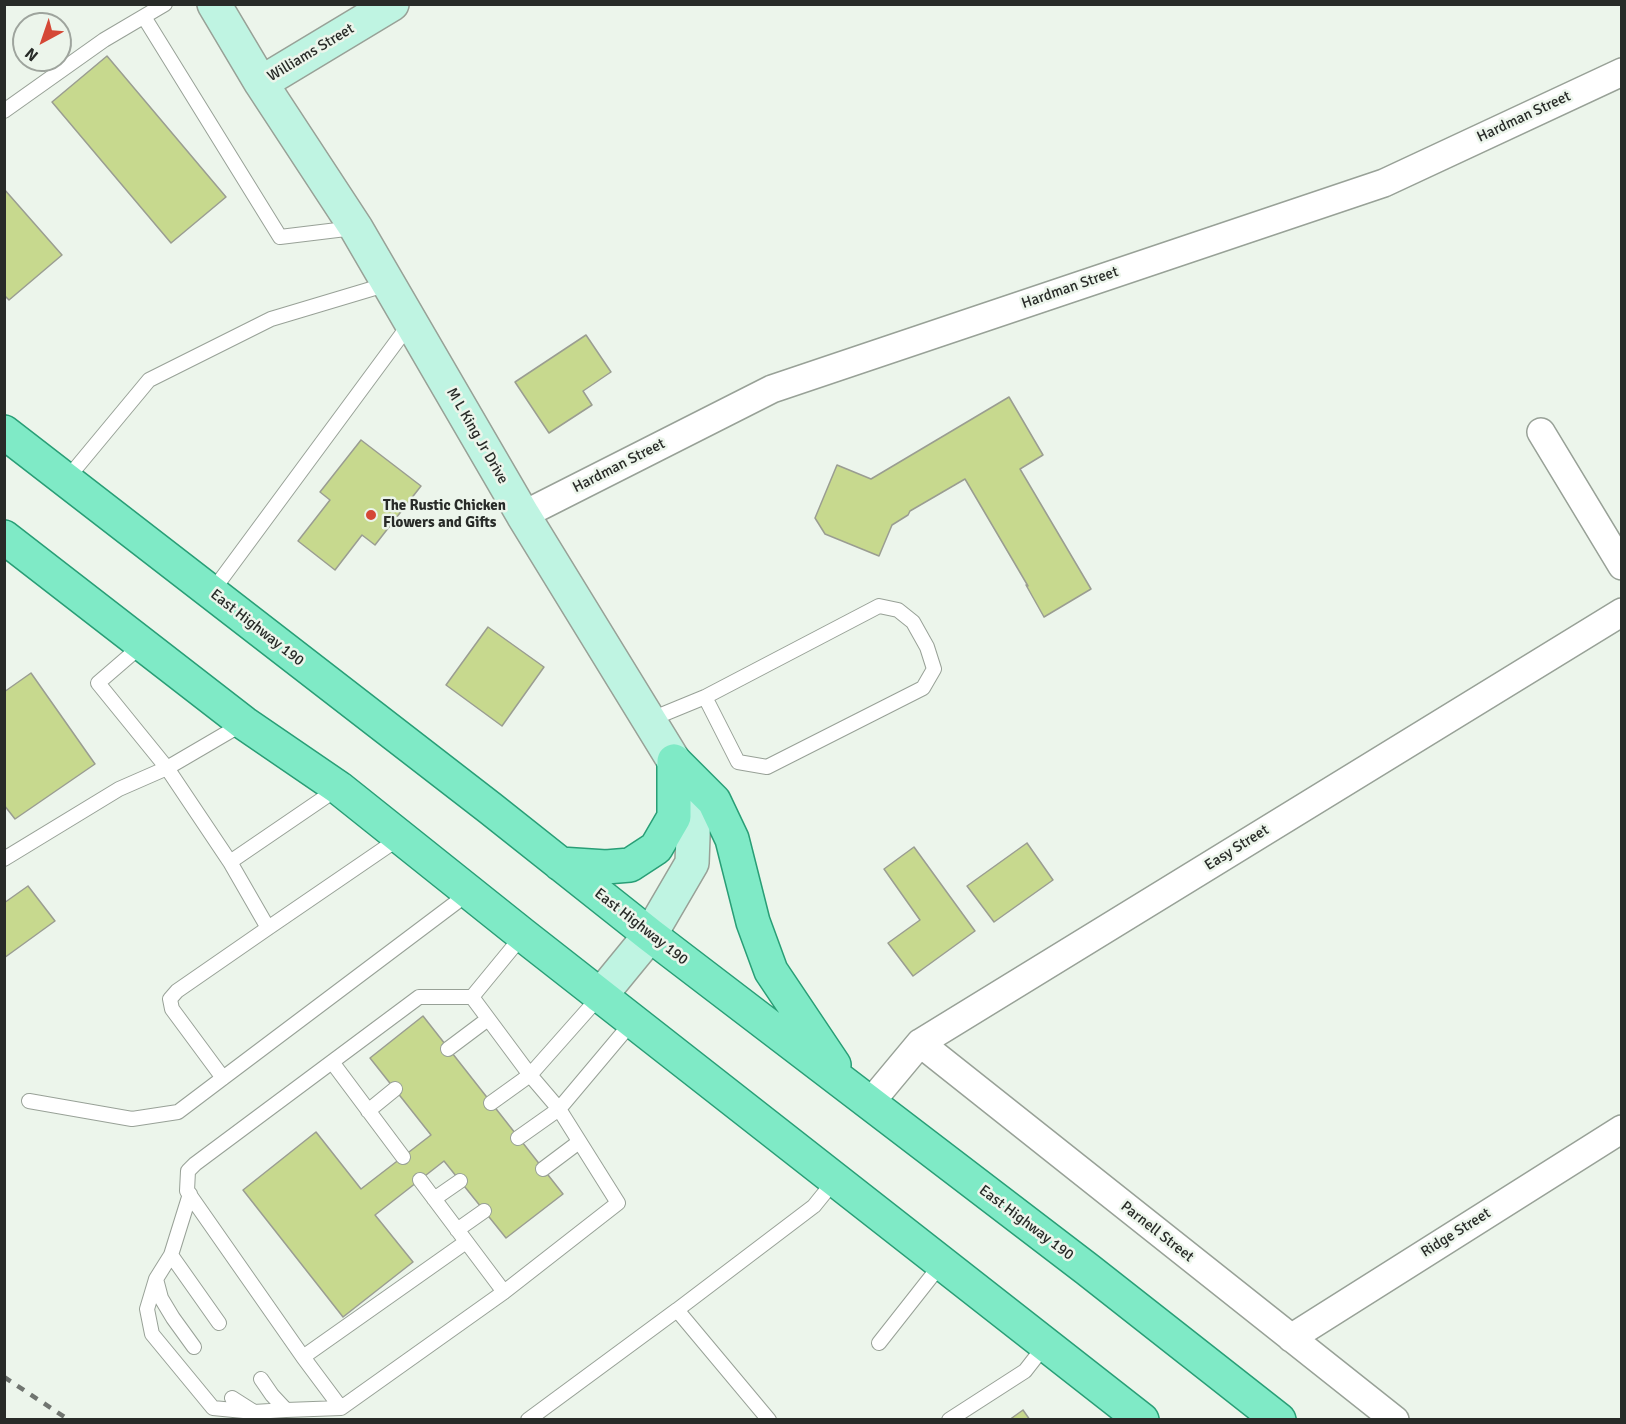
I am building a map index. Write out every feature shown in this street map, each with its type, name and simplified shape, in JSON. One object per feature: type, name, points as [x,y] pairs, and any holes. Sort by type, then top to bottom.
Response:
[{"type":"main road","name":"East Highway 190","points":[[4,432],[650,935],[1279,1419]]},
{"type":"main road","points":[[4,537],[244,723],[339,788],[600,996],[1142,1419]]},
{"type":"main road","points":[[560,864],[606,867],[630,865],[656,848],[674,817],[674,761]]},
{"type":"main road","points":[[674,761],[714,801],[732,839],[753,922],[771,971],[859,1095]]},
{"type":"street","name":"M L King Jr Drive","points":[[214,4],[261,83],[356,228],[523,515],[674,761],[694,810],[692,863],[650,935],[600,996]]},
{"type":"street","name":"Williams Street","points":[[261,83],[392,4]]},
{"type":"street","name":"Hardman Street","points":[[523,515],[772,389],[1384,183],[1622,72]]},
{"type":"street","points":[[1541,432],[1622,566]]},
{"type":"street","name":"Easy Street","points":[[859,1095],[920,1043],[1622,612]]},
{"type":"street","name":"Parnell Street","points":[[920,1043],[1395,1419]]},
{"type":"street","name":"Ridge Street","points":[[1291,1338],[1622,1129]]},
{"type":"lane","points":[[4,111],[104,40],[165,4]]},
{"type":"lane","points":[[144,17],[280,237],[356,228]]},
{"type":"lane","points":[[66,480],[149,380],[271,319],[388,284]]},
{"type":"lane","points":[[211,593],[411,322]]},
{"type":"lane","points":[[649,720],[705,697],[879,606],[898,610],[913,622],[927,647],[934,669],[924,688],[767,767],[738,762],[705,697]]},
{"type":"lane","points":[[142,645],[98,683],[167,768],[230,862],[268,928]]},
{"type":"lane","points":[[4,859],[119,789],[167,768],[244,723]]},
{"type":"lane","points":[[230,862],[339,788]]},
{"type":"lane","points":[[223,1078],[172,1009],[170,999],[177,991],[401,837]]},
{"type":"lane","points":[[29,1101],[132,1119],[178,1112],[470,892]]},
{"type":"lane","points":[[472,997],[523,935]]},
{"type":"lane","points":[[491,1103],[530,1075],[600,996]]},
{"type":"lane","points":[[341,1408],[187,1191],[188,1171],[419,997],[472,997]]},
{"type":"lane","points":[[189,1194],[171,1255],[156,1279],[147,1309],[152,1334],[213,1408],[254,1412],[341,1408],[504,1293],[618,1203],[559,1109],[530,1075],[472,997]]},
{"type":"lane","points":[[448,1049],[488,1019]]},
{"type":"lane","points":[[518,1138],[559,1109],[633,1021]]},
{"type":"lane","points":[[332,1062],[403,1157]]},
{"type":"lane","points":[[368,1110],[395,1089]]},
{"type":"lane","points":[[543,1169],[579,1142]]},
{"type":"lane","points":[[528,1419],[814,1206],[836,1179]]},
{"type":"lane","points":[[420,1180],[504,1293]]},
{"type":"lane","points":[[434,1199],[460,1181]]},
{"type":"lane","points":[[457,1230],[484,1211]]},
{"type":"lane","points":[[303,1357],[466,1242]]},
{"type":"lane","points":[[171,1255],[219,1323]]},
{"type":"lane","points":[[879,1343],[942,1263]]},
{"type":"lane","points":[[156,1279],[161,1298],[194,1347]]},
{"type":"lane","points":[[677,1310],[769,1419]]},
{"type":"lane","points":[[949,1419],[1025,1371],[1046,1344]]},
{"type":"lane","points":[[261,1379],[286,1410]]},
{"type":"lane","points":[[232,1398],[254,1412]]},
{"type":"building","points":[[107,56],[226,197],[171,243],[52,102]]},
{"type":"building","points":[[4,189],[62,255],[9,300],[4,295]]},
{"type":"building","points":[[586,335],[611,372],[583,391],[592,405],[549,433],[515,382]]},
{"type":"building","points":[[1009,397],[1043,455],[1020,469],[1091,589],[1044,617],[965,479],[910,511],[908,515],[892,525],[879,556],[825,534],[815,518],[837,465],[871,479]]},
{"type":"building","points":[[361,440],[421,486],[375,545],[362,535],[335,570],[298,541],[330,500],[320,492]]},
{"type":"building","points":[[488,627],[544,667],[502,726],[446,685]]},
{"type":"building","points":[[31,673],[95,764],[15,819],[4,805],[4,692]]},
{"type":"building","points":[[1027,843],[1053,880],[994,922],[967,886]]},
{"type":"building","points":[[914,847],[975,931],[913,976],[888,943],[920,920],[884,869]]},
{"type":"building","points":[[28,886],[55,921],[4,958],[4,903]]},
{"type":"building","points":[[423,1016],[563,1194],[506,1238],[444,1161],[375,1215],[413,1262],[343,1317],[243,1190],[316,1132],[361,1189],[431,1135],[370,1058]]},
{"type":"building","points":[[1023,1410],[1030,1420],[1009,1420]]},
{"type":"railway","points":[[4,1377],[69,1420]]},
{"type":"place","name":"The Rustic Chicken Flowers and Gifts","points":[[371,515]]}]
